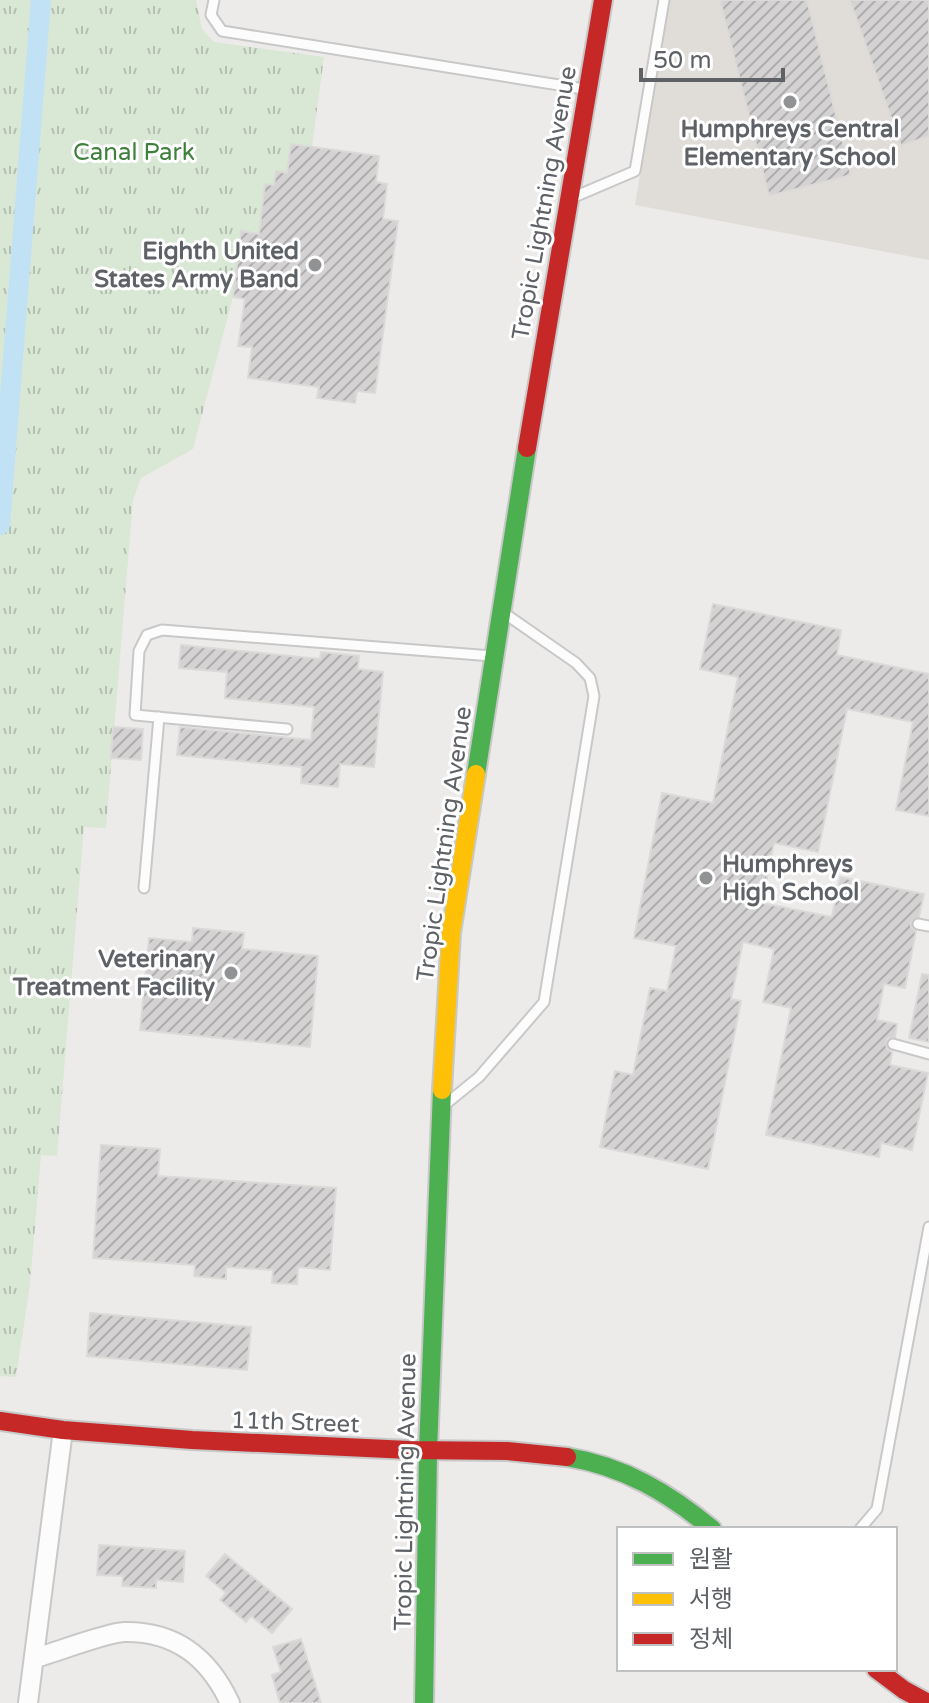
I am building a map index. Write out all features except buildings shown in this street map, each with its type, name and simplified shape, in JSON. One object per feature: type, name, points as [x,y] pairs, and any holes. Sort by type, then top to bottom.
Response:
[{"type":"main road","name":"Tropic Lightning Avenue","points":[[424,1703],[428,1451],[451,933],[544,342],[603,0]]},
{"type":"main road","name":"11th Street","points":[[0,1421],[193,1442],[428,1451],[520,1449],[560,1454],[606,1465],[650,1484],[683,1504],[710,1527]]},
{"type":"main road","points":[[879,1671],[928,1703]]},
{"type":"street","points":[[28,1703],[63,1430]]},
{"type":"street","points":[[35,1658],[123,1632],[166,1638],[202,1659],[230,1703]]},
{"type":"lane","points":[[214,0],[211,15],[222,31],[589,90]]},
{"type":"lane","points":[[571,198],[635,171],[664,0]]},
{"type":"lane","points":[[441,1108],[479,1077],[544,1002],[594,696],[590,678],[576,663],[503,612]]},
{"type":"lane","points":[[287,729],[135,715],[139,651],[147,635],[162,630],[495,656]]},
{"type":"lane","points":[[144,888],[159,717]]},
{"type":"lane","points":[[918,924],[929,926]]},
{"type":"lane","points":[[893,1044],[929,1054]]},
{"type":"lane","points":[[862,1527],[877,1509],[929,1227]]},
{"type":"shaded area","name":"Humphreys Central Elementary School","points":[[669,0],[929,0],[929,260],[635,205]]},
{"type":"green space","name":"Canal Park","points":[[0,0],[196,0],[202,29],[214,42],[324,57],[312,147],[291,145],[287,173],[276,171],[274,185],[265,184],[259,234],[241,232],[233,297],[193,449],[141,478],[133,500],[106,828],[84,827],[57,1156],[41,1155],[30,1285],[16,1377],[0,1376]]},
{"type":"waterway","points":[[0,525],[41,0]]},
{"type":"traffic: fast","points":[[476,774],[527,448]]},
{"type":"traffic: fast","points":[[424,1703],[428,1451],[442,1090]]},
{"type":"traffic: fast","points":[[567,1457],[626,1474],[662,1493],[709,1527]]},
{"type":"traffic: slow","points":[[442,1090],[451,933],[476,774]]},
{"type":"traffic: jam","points":[[527,448],[603,0]]},
{"type":"traffic: jam","points":[[0,1421],[63,1430],[192,1440],[409,1450],[507,1451],[567,1457]]},
{"type":"traffic: jam","points":[[879,1671],[928,1703]]},
{"type":"place","name":"Humphreys Central Elementary School","points":[[790,102]]},
{"type":"place","name":"Eighth United States Army Band","points":[[315,265]]},
{"type":"place","name":"Humphreys High School","points":[[706,878]]},
{"type":"place","name":"Veterinary Treatment Facility","points":[[231,973]]}]
